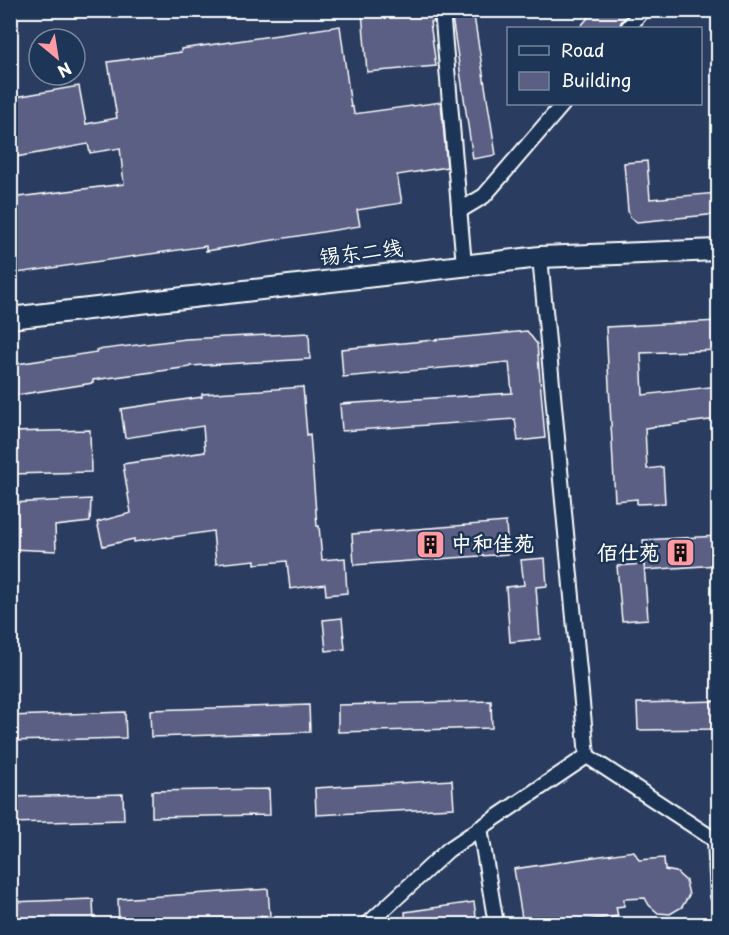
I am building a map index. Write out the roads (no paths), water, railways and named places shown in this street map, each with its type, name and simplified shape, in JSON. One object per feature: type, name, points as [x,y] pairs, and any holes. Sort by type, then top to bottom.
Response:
[{"type":"main road","name":"锡东二线","points":[[10,318],[540,257],[718,250]]},
{"type":"street","points":[[442,10],[464,265]]},
{"type":"street","points":[[629,27],[643,10]]},
{"type":"street","points":[[459,211],[484,196],[562,105]]},
{"type":"street","points":[[540,257],[587,756]]},
{"type":"street","points":[[368,924],[448,850],[587,756]]},
{"type":"street","points":[[587,756],[717,841],[718,896]]},
{"type":"street","points":[[480,828],[496,924]]},
{"type":"place","name":"中和佳苑","points":[[430,544]]},
{"type":"place","name":"佰仕苑","points":[[681,553]]}]
